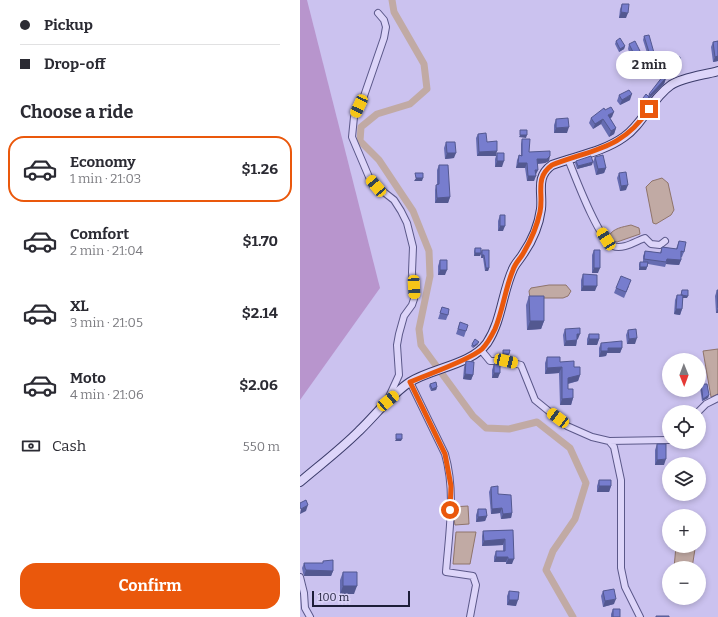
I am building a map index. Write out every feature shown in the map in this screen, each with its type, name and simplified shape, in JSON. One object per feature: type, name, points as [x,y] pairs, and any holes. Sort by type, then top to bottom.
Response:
[{"type":"street","points":[[378,13],[384,20],[386,27],[384,38],[364,96],[354,117],[352,137],[369,177],[376,186],[394,200],[401,211],[407,223],[413,247],[412,272],[414,300],[412,306],[404,316],[399,334],[397,345],[399,374],[388,401]]},
{"type":"street","points":[[300,482],[359,431],[388,401],[410,382],[481,350],[495,329],[513,268],[524,253],[538,222],[541,208],[539,190],[541,178],[546,169],[568,159],[606,147],[631,132],[672,84],[718,71]]},
{"type":"street","points":[[568,159],[591,214],[612,246],[621,247],[645,238],[651,244],[660,245],[665,241]]},
{"type":"street","points":[[481,350],[490,361],[506,361],[521,365],[535,400],[567,426],[592,437],[609,441],[662,440]]},
{"type":"street","points":[[410,382],[445,454],[451,486],[446,572],[473,576],[476,585],[470,617]]},
{"type":"street","points":[[705,405],[718,398]]},
{"type":"street","points":[[609,441],[614,447],[621,480],[622,578],[624,587],[640,617]]},
{"type":"street","points":[[300,577],[304,592],[305,608],[310,617]]},
{"type":"shaded area","points":[[300,0],[307,0],[380,288],[300,400]]},
{"type":"shaded area","points":[[662,178],[668,183],[674,210],[671,215],[656,224],[653,223],[646,187],[652,181]]},
{"type":"shaded area","points":[[631,225],[639,228],[640,234],[617,242],[611,240],[609,236],[613,231],[618,228]]},
{"type":"shaded area","points":[[549,285],[566,285],[571,291],[568,296],[563,298],[530,298],[529,291],[531,288]]},
{"type":"shaded area","points":[[718,349],[718,394],[711,397],[706,368],[706,353],[703,353],[703,351]]},
{"type":"shaded area","points":[[468,506],[469,524],[455,525],[452,507]]},
{"type":"shaded area","points":[[456,532],[476,532],[470,564],[453,564]]},
{"type":"shaded area","points":[[675,553],[694,553],[693,561],[675,561]]},
{"type":"building","points":[[622,4],[629,4],[628,13],[621,12]]},
{"type":"building","points":[[649,35],[658,67],[654,68],[644,36]]},
{"type":"building","points":[[620,38],[625,46],[620,49],[616,41]]},
{"type":"building","points":[[635,41],[640,51],[634,54],[629,44]]},
{"type":"building","points":[[718,41],[718,56],[715,57],[713,42]]},
{"type":"building","points":[[675,57],[680,57],[680,63],[675,63]]},
{"type":"building","points":[[644,63],[647,70],[641,72],[638,65]]},
{"type":"building","points":[[663,76],[666,78],[650,95],[649,94]]},
{"type":"building","points":[[629,90],[632,94],[622,100],[619,95]]},
{"type":"building","points":[[646,94],[649,97],[643,105],[640,102]]},
{"type":"building","points":[[611,107],[614,112],[608,115],[616,128],[611,131],[603,119],[595,124],[591,118],[604,108],[605,110]]},
{"type":"building","points":[[568,118],[569,127],[556,128],[556,119]]},
{"type":"building","points":[[520,130],[527,130],[527,135],[520,135]]},
{"type":"building","points":[[486,133],[487,142],[497,141],[497,151],[479,152],[478,134]]},
{"type":"building","points":[[522,139],[530,139],[529,152],[550,151],[550,156],[547,159],[537,159],[538,170],[535,170],[536,176],[528,176],[527,163],[518,163],[519,155],[522,156]]},
{"type":"building","points":[[446,142],[455,142],[456,153],[447,153]]},
{"type":"building","points":[[497,153],[504,153],[504,161],[497,161]]},
{"type":"building","points":[[603,155],[606,168],[598,169],[595,157]]},
{"type":"building","points":[[591,156],[593,162],[578,166],[576,161]]},
{"type":"building","points":[[439,165],[448,165],[450,197],[437,198],[436,185],[439,184]]},
{"type":"building","points":[[626,172],[628,185],[621,186],[619,173]]},
{"type":"building","points":[[415,173],[423,173],[423,178],[416,178]]},
{"type":"building","points":[[500,215],[505,215],[505,226],[500,226]]},
{"type":"building","points":[[679,241],[686,242],[684,252],[681,251],[681,260],[667,259],[666,262],[644,259],[645,251],[661,253],[662,247],[677,249]]},
{"type":"building","points":[[475,248],[481,248],[481,253],[475,253]]},
{"type":"building","points":[[482,250],[489,250],[489,268],[486,268]]},
{"type":"building","points":[[594,250],[600,250],[600,268],[594,268]]},
{"type":"building","points":[[440,260],[447,260],[447,270],[440,270]]},
{"type":"building","points":[[640,262],[648,262],[647,267],[640,267]]},
{"type":"building","points":[[583,274],[597,275],[597,286],[583,286]]},
{"type":"building","points":[[621,276],[631,280],[626,292],[616,288]]},
{"type":"building","points":[[682,290],[688,290],[688,296],[681,295]]},
{"type":"building","points":[[677,295],[683,295],[682,309],[676,309]]},
{"type":"building","points":[[529,296],[544,296],[544,321],[530,321]]},
{"type":"building","points":[[442,307],[449,309],[448,315],[440,313]]},
{"type":"building","points":[[460,322],[468,325],[466,331],[458,329]]},
{"type":"building","points":[[580,328],[580,334],[577,334],[577,340],[566,341],[565,329]]},
{"type":"building","points":[[636,329],[637,338],[629,339],[628,330]]},
{"type":"building","points":[[589,334],[599,334],[599,339],[589,339]]},
{"type":"building","points":[[475,339],[479,342],[474,346],[472,344]]},
{"type":"building","points":[[622,341],[622,348],[608,348],[608,351],[601,351],[601,343]]},
{"type":"building","points":[[503,350],[510,350],[509,354],[503,354]]},
{"type":"building","points":[[547,357],[560,357],[560,362],[574,361],[574,367],[580,367],[580,375],[568,378],[568,389],[573,389],[573,398],[562,399],[562,367],[547,368]]},
{"type":"building","points":[[466,361],[474,362],[473,375],[465,374]]},
{"type":"building","points":[[494,364],[500,364],[500,373],[494,373]]},
{"type":"building","points":[[436,382],[437,387],[432,389],[430,384]]},
{"type":"building","points":[[706,384],[707,384],[709,395],[706,397]]},
{"type":"building","points":[[396,434],[402,434],[402,439],[396,439]]},
{"type":"building","points":[[657,444],[662,444],[662,449],[666,449],[666,457],[662,457],[662,459],[657,460]]},
{"type":"building","points":[[599,480],[611,480],[611,486],[599,486]]},
{"type":"building","points":[[498,486],[498,494],[511,495],[512,513],[503,514],[502,508],[492,509],[491,487]]},
{"type":"building","points":[[306,500],[308,505],[301,509],[300,503]]},
{"type":"building","points":[[478,509],[486,509],[487,516],[478,517]]},
{"type":"building","points":[[513,530],[514,559],[508,559],[508,557],[496,557],[496,551],[505,551],[505,539],[484,541],[483,531]]},
{"type":"building","points":[[333,560],[333,571],[306,570],[304,563],[323,563],[323,561]]},
{"type":"building","points":[[343,572],[357,572],[357,586],[343,586]]},
{"type":"building","points":[[614,589],[616,599],[605,601],[603,591]]},
{"type":"building","points":[[509,591],[519,592],[518,600],[509,600]]},
{"type":"building","points":[[613,609],[620,609],[620,617],[613,617]]},
{"type":"building","points":[[669,616],[669,617],[656,617]]},
{"type":"waterway","points":[[392,0],[394,12],[424,64],[427,89],[410,104],[377,114],[361,127],[360,141],[379,160],[413,211],[429,251],[430,276],[419,329],[421,345],[473,416],[486,428],[509,429],[537,422],[570,448],[586,483],[575,519],[553,551],[546,570],[573,617]]},
{"type":"route","points":[[450,510],[451,486],[445,454],[410,382],[468,357],[481,350],[487,342],[495,329],[513,268],[524,253],[538,222],[541,208],[539,190],[541,178],[546,169],[568,159],[606,147],[622,139],[641,122],[649,109]]}]
